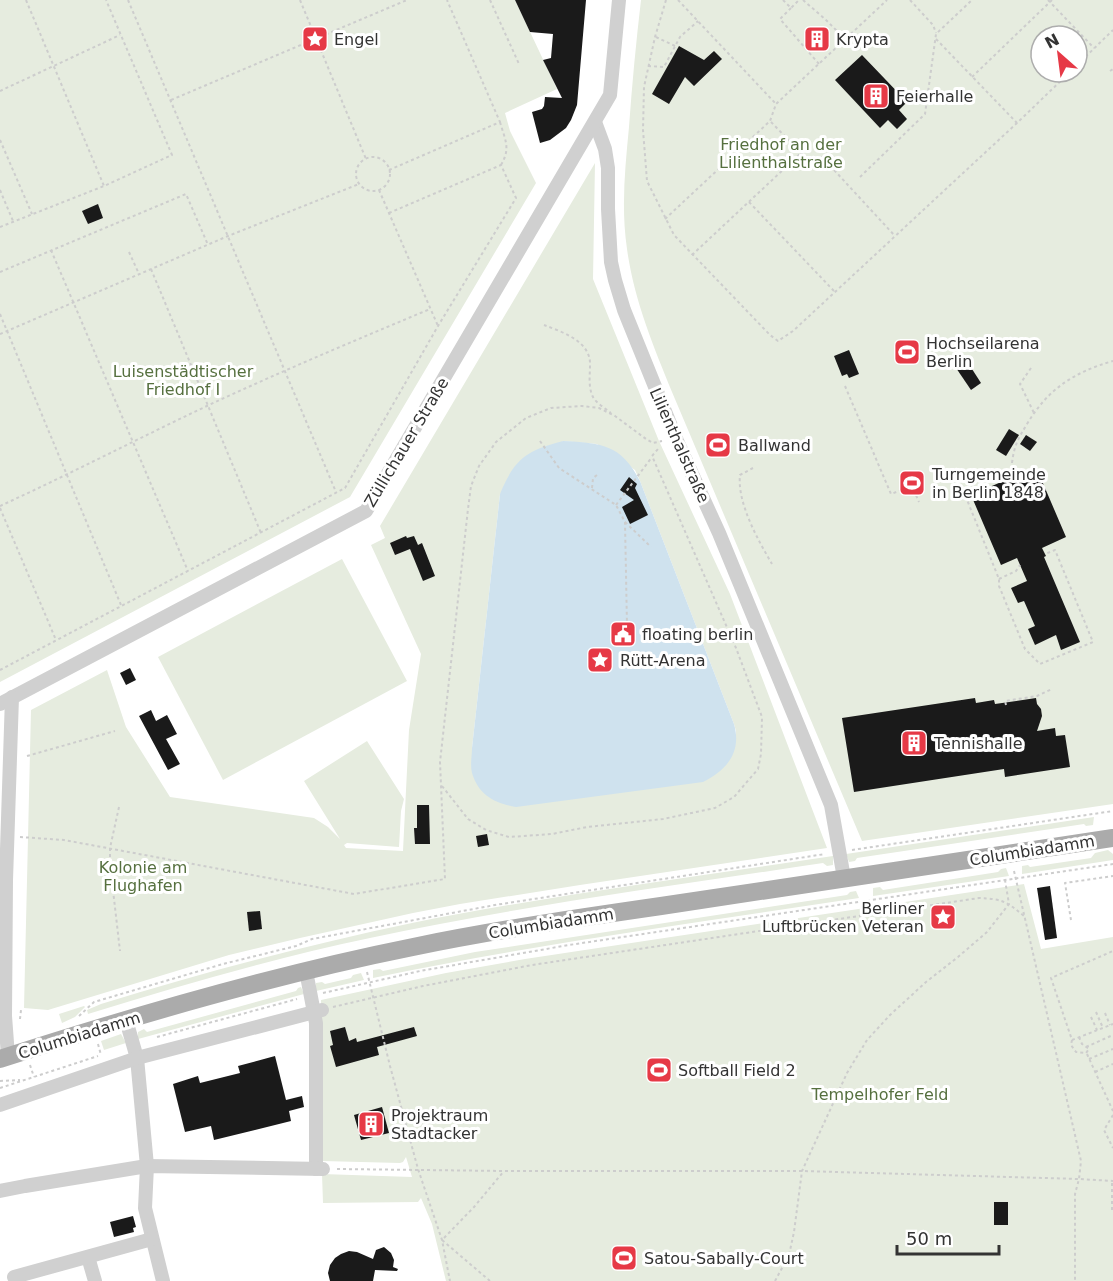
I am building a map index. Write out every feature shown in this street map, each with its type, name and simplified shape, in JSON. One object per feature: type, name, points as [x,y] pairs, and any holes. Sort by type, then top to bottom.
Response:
[{"type":"main road","name":"Columbiadamm","points":[[4,1058],[232,989],[412,947],[475,935],[1113,837]]},
{"type":"street","points":[[594,122],[610,95],[619,0]]},
{"type":"street","name":"Lilienthalstraße","points":[[594,122],[605,149],[608,168],[611,262],[624,310],[831,805],[844,878]]},
{"type":"street","name":"Züllichauer Straße","points":[[4,1058],[3,931],[9,787],[6,700],[366,511],[594,122]]},
{"type":"street","points":[[0,769],[9,787]]},
{"type":"street","points":[[0,1191],[147,1166],[320,1169],[316,1023],[318,1011],[311,996],[306,971]]},
{"type":"street","points":[[0,1105],[136,1051],[318,1011]]},
{"type":"street","points":[[126,1020],[136,1051],[147,1166],[145,1208],[163,1281]]},
{"type":"street","points":[[14,1277],[35,1276],[88,1257],[152,1239]]},
{"type":"street","points":[[88,1257],[95,1281]]},
{"type":"path","points":[[26,0],[104,186]]},
{"type":"path","points":[[0,227],[104,186],[172,155],[106,0]]},
{"type":"path","points":[[128,0],[336,492]]},
{"type":"path","points":[[300,0],[366,159]]},
{"type":"path","points":[[171,100],[407,0]]},
{"type":"path","points":[[389,213],[501,165],[507,151],[507,143],[500,122],[447,0]]},
{"type":"path","points":[[490,0],[519,64]]},
{"type":"path","points":[[666,0],[644,87],[643,130],[647,181],[674,235],[778,341],[793,331],[1058,84]]},
{"type":"path","points":[[678,0],[776,104]]},
{"type":"path","points":[[783,0],[790,8]]},
{"type":"path","points":[[799,0],[780,19],[819,64]]},
{"type":"path","points":[[803,0],[844,39]]},
{"type":"path","points":[[665,219],[770,121],[776,104],[886,0]]},
{"type":"path","points":[[860,177],[925,114],[936,34],[933,25],[910,0]]},
{"type":"path","points":[[936,34],[972,0]]},
{"type":"path","points":[[972,77],[1050,1],[1094,48]]},
{"type":"path","points":[[648,66],[664,67],[680,37],[698,21]]},
{"type":"path","points":[[1089,53],[1113,30]]},
{"type":"path","points":[[0,91],[121,35]]},
{"type":"path","points":[[655,37],[675,46]]},
{"type":"path","points":[[936,39],[1017,123]]},
{"type":"path","points":[[770,121],[813,165],[822,157],[895,236]]},
{"type":"path","points":[[389,170],[500,122]]},
{"type":"path","points":[[0,140],[32,214]]},
{"type":"path","points":[[692,255],[801,153]]},
{"type":"path","points":[[380,158],[389,170],[389,180],[380,190],[372,191],[359,184],[356,176],[357,170],[366,159],[380,158]]},
{"type":"path","points":[[0,670],[345,488],[438,326],[516,198],[501,165]]},
{"type":"path","points":[[0,334],[228,236],[359,184]]},
{"type":"path","points":[[0,190],[14,222]]},
{"type":"path","points":[[380,190],[438,326]]},
{"type":"path","points":[[0,272],[186,194],[208,245]]},
{"type":"path","points":[[749,202],[835,292]]},
{"type":"path","points":[[51,250],[188,571]]},
{"type":"path","points":[[129,252],[139,275]]},
{"type":"path","points":[[151,270],[261,533]]},
{"type":"path","points":[[56,640],[0,507],[285,370],[430,309]]},
{"type":"path","points":[[0,314],[122,606]]},
{"type":"path","points":[[544,324],[568,335],[583,346],[591,362],[589,380],[593,398],[646,439],[653,442],[677,441]]},
{"type":"path","points":[[1012,463],[1014,448],[1043,400],[1069,380],[1113,361]]},
{"type":"path","points":[[1031,368],[1020,384],[1034,413]]},
{"type":"path","points":[[845,386],[891,494],[912,486],[919,502]]},
{"type":"path","points":[[8,836],[64,840],[354,894],[445,879],[440,762],[471,486],[479,466],[496,442],[526,418],[550,408],[582,406],[599,408],[615,416]]},
{"type":"path","points":[[540,441],[560,468],[616,505],[625,522],[651,548]]},
{"type":"path","points":[[616,505],[658,449]]},
{"type":"path","points":[[441,785],[468,819],[486,830],[509,837],[552,834],[587,827],[663,819],[715,808],[734,797],[758,770],[762,717],[736,648],[652,456]]},
{"type":"path","points":[[753,468],[740,475],[739,486],[747,514],[772,564]]},
{"type":"path","points":[[570,474],[573,471]]},
{"type":"path","points":[[592,489],[593,478],[597,475]]},
{"type":"path","points":[[961,485],[1025,648],[1040,664],[1093,642],[1055,550],[1045,554]]},
{"type":"path","points":[[625,522],[627,626]]},
{"type":"path","points":[[999,579],[1016,571],[1020,565]]},
{"type":"path","points":[[1072,651],[1074,658]]},
{"type":"path","points":[[1006,705],[1005,701],[1037,696],[1052,689]]},
{"type":"path","points":[[27,756],[115,731]]},
{"type":"path","points":[[119,807],[110,848],[110,864],[120,951]]},
{"type":"path","points":[[94,1002],[296,946],[312,939],[341,933],[507,903],[1113,811]]},
{"type":"path","points":[[136,1051],[214,1021],[420,971],[516,954],[1113,864]]},
{"type":"path","points":[[1071,920],[1065,883],[1113,876]]},
{"type":"path","points":[[775,1281],[789,1255],[802,1171],[847,1073],[867,1040],[890,1015],[987,932],[1009,904],[1005,879]]},
{"type":"path","points":[[1017,885],[1081,1161],[1075,1194],[1075,1281]]},
{"type":"path","points":[[318,1011],[423,986],[532,966],[979,898],[998,899],[1009,904],[1024,916]]},
{"type":"path","points":[[1086,1053],[1076,1052],[1071,1046],[1072,1040],[1051,978],[1113,951]]},
{"type":"path","points":[[371,989],[418,1169],[442,1240],[450,1281]]},
{"type":"path","points":[[19,1022],[21,1010]]},
{"type":"path","points":[[1096,1012],[1103,1028]]},
{"type":"path","points":[[1072,1040],[1112,1024],[1105,1013]]},
{"type":"path","points":[[1091,1017],[1096,1030]]},
{"type":"path","points":[[1086,1047],[1113,1035]]},
{"type":"path","points":[[1079,1037],[1089,1049],[1086,1053]]},
{"type":"path","points":[[0,1089],[101,1055],[98,1044]]},
{"type":"path","points":[[1089,1059],[1113,1049]]},
{"type":"path","points":[[1086,1053],[1113,1113],[1104,1130],[1113,1148]]},
{"type":"path","points":[[1095,1072],[1113,1064]]},
{"type":"path","points":[[0,1080],[23,1080]]},
{"type":"path","points":[[320,1169],[802,1171],[1079,1179],[1113,1181],[1112,1210]]},
{"type":"path","points":[[442,1240],[504,1171]]},
{"type":"path","points":[[442,1240],[490,1281]]},
{"type":"green space","name":"Luisenstädtischer Friedhof I","points":[[0,0],[515,0],[557,89],[505,113],[510,131],[536,183],[350,497],[0,682]]},
{"type":"green space","name":"Turngemeinde in Berlin 1848","points":[[641,0],[1113,0],[1113,804],[862,841],[672,392],[634,286],[625,234],[624,203]]},
{"type":"green space","name":"Kolonie am Flughafen","points":[[595,163],[593,279],[659,441],[730,594],[827,848],[413,913],[229,955],[48,1010],[24,1008],[31,710],[107,670],[126,727],[170,797],[314,818],[340,839],[304,781],[367,741],[404,799],[399,847],[347,843],[344,845],[346,848],[403,851],[409,730],[421,654],[371,545],[385,538],[380,526]],"holes":[[[563,441],[597,444],[635,470],[734,724],[735,745],[472,748],[500,494]]]},
{"type":"green space","points":[[342,559],[407,681],[223,780],[158,657]]},
{"type":"green space","points":[[1094,817],[1093,825],[1084,824],[857,858],[849,862],[846,854]]},
{"type":"green space","points":[[1108,850],[1113,854],[1113,860],[1022,874],[1022,866],[1030,867],[1091,858],[1095,853]]},
{"type":"green space","points":[[833,856],[833,865],[827,866],[823,863],[596,897],[370,938],[228,973],[88,1014],[87,1010],[217,970],[412,923],[569,895]]},
{"type":"green space","points":[[1006,868],[1009,876],[873,896],[873,888],[880,887],[883,890],[998,872]]},
{"type":"green space","name":"Tempelhofer Feld","points":[[1024,884],[1041,949],[1113,937],[1113,1281],[446,1281],[432,1224],[421,1198],[418,1202],[323,1203],[322,1174],[412,1177],[406,1157],[400,1163],[322,1161],[321,1000],[446,973],[525,959]]},
{"type":"green space","points":[[856,891],[859,898],[555,944],[373,978],[373,970],[383,971],[475,952],[847,895]]},
{"type":"green space","points":[[361,973],[364,980],[316,991],[316,983],[325,984],[351,978]]},
{"type":"green space","points":[[301,987],[304,994],[138,1039],[138,1032],[144,1029],[147,1032],[296,991]]},
{"type":"green space","points":[[84,1006],[75,1017],[62,1023],[59,1014]]},
{"type":"green space","points":[[121,1034],[126,1043],[104,1050],[101,1041]]},
{"type":"water","points":[[563,441],[609,448],[625,459],[640,481],[734,724],[736,743],[725,766],[703,782],[516,807],[495,801],[483,793],[475,781],[471,767],[500,494],[511,472],[523,458],[540,448]]},
{"type":"building","points":[[515,0],[586,0],[577,105],[566,128],[550,140],[540,143],[532,112],[542,109],[545,97],[562,98],[543,60],[551,58],[553,34],[530,32]]},
{"type":"building","name":"Krypta","points":[[817,26],[827,35],[816,44],[808,34]]},
{"type":"building","points":[[679,46],[704,60],[714,51],[722,59],[694,86],[685,77],[669,104],[652,94]]},
{"type":"building","name":"Feierhalle","points":[[862,55],[907,102],[899,110],[907,119],[897,129],[888,120],[880,128],[835,80]]},
{"type":"building","points":[[98,204],[103,218],[88,224],[82,211]]},
{"type":"building","points":[[849,350],[859,374],[849,378],[847,374],[842,376],[834,356]]},
{"type":"building","points":[[963,355],[981,383],[971,390],[952,362]]},
{"type":"building","points":[[1009,429],[1019,435],[1006,456],[996,450]]},
{"type":"building","points":[[1026,435],[1037,442],[1030,451],[1020,444]]},
{"type":"building","points":[[1036,467],[1066,537],[1042,548],[1080,642],[1061,650],[1056,635],[1035,645],[1028,629],[1035,626],[1024,601],[1018,603],[1011,588],[1027,581],[1017,558],[1001,565],[971,495]]},
{"type":"building","points":[[629,477],[637,484],[635,488],[648,515],[630,524],[622,507],[634,500],[620,490]]},
{"type":"building","points":[[406,536],[407,538],[414,536],[418,545],[422,543],[435,576],[423,581],[410,549],[395,555],[390,543]]},
{"type":"building","points":[[130,668],[136,680],[126,685],[120,673]]},
{"type":"building","name":"Tennishalle","points":[[975,698],[976,703],[994,700],[995,704],[1036,698],[1042,716],[1037,731],[1055,728],[1056,736],[1065,735],[1070,767],[1005,777],[1004,769],[854,792],[842,718]]},
{"type":"building","points":[[151,710],[156,721],[167,715],[177,734],[166,739],[180,764],[168,770],[139,716]]},
{"type":"building","points":[[417,805],[429,805],[430,844],[415,844],[414,828],[417,828]]},
{"type":"building","points":[[487,834],[489,845],[478,847],[476,836]]},
{"type":"building","points":[[1050,886],[1057,938],[1045,940],[1037,888]]},
{"type":"building","points":[[260,911],[262,929],[249,931],[247,912]]},
{"type":"building","points":[[345,1027],[349,1041],[356,1038],[357,1042],[414,1027],[417,1036],[377,1047],[379,1055],[336,1067],[330,1046],[333,1045],[330,1031]]},
{"type":"building","points":[[275,1056],[286,1100],[302,1096],[304,1107],[289,1111],[291,1121],[214,1140],[211,1126],[185,1132],[173,1084],[198,1076],[200,1083],[240,1073],[238,1066]]},
{"type":"building","name":"Projektraum Stadtacker","points":[[382,1107],[389,1133],[361,1140],[354,1115]]},
{"type":"building","points":[[994,1202],[1008,1202],[1008,1225],[994,1225]]},
{"type":"building","points":[[133,1216],[136,1227],[133,1228],[134,1232],[114,1237],[110,1222]]},
{"type":"building","points":[[384,1247],[391,1253],[394,1260],[393,1267],[398,1269],[397,1271],[375,1270],[373,1281],[330,1281],[328,1273],[330,1265],[341,1254],[349,1251],[357,1252],[373,1259],[376,1250]]},
{"type":"place","name":"Engel","points":[[315,39]]},
{"type":"place","name":"Krypta","points":[[817,39]]},
{"type":"place","name":"Feierhalle","points":[[876,96]]},
{"type":"place","name":"Hochseilarena Berlin","points":[[907,352]]},
{"type":"place","name":"Ballwand","points":[[718,445]]},
{"type":"place","name":"Turngemeinde in Berlin 1848","points":[[912,483]]},
{"type":"place","name":"floating berlin","points":[[623,634]]},
{"type":"place","name":"Rütt-Arena","points":[[600,660]]},
{"type":"place","name":"Tennishalle","points":[[914,743]]},
{"type":"place","name":"Berliner Luftbrücken Veteran","points":[[943,917]]},
{"type":"place","name":"Softball Field 2","points":[[659,1070]]},
{"type":"place","name":"Projektraum Stadtacker","points":[[371,1124]]},
{"type":"place","name":"Satou-Sabally-Court","points":[[624,1258]]},
{"type":"park label","name":"Friedhof an der Lilienthalstraße","points":[[781,153]]}]
